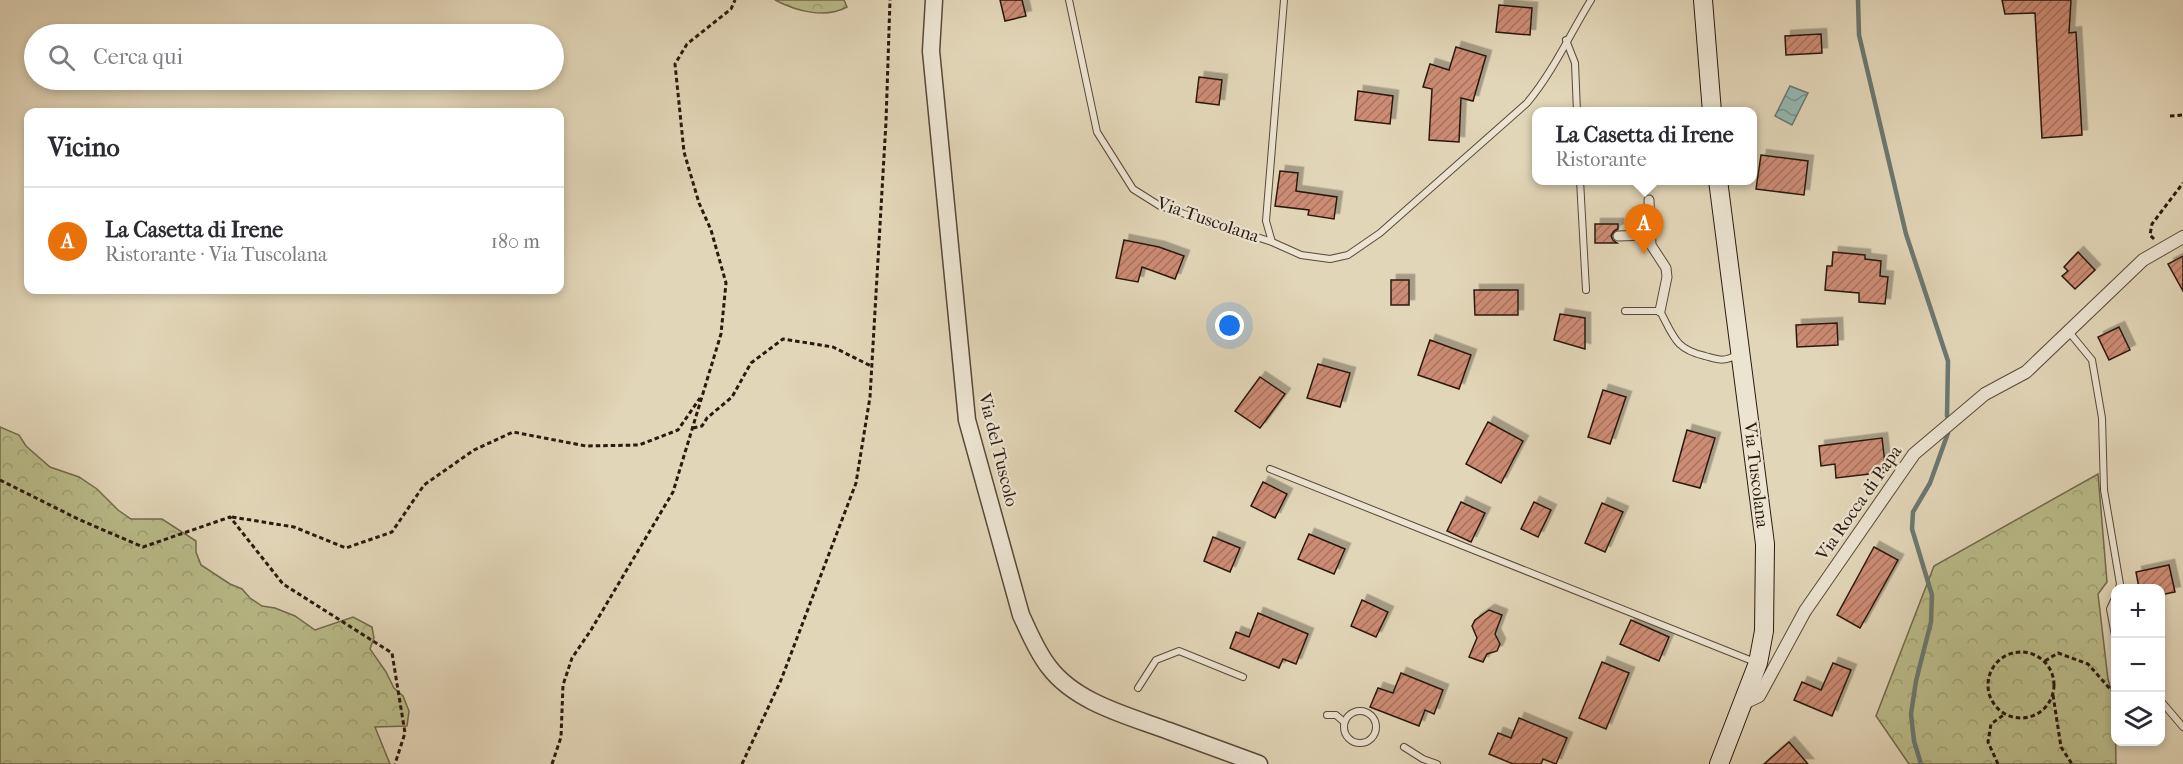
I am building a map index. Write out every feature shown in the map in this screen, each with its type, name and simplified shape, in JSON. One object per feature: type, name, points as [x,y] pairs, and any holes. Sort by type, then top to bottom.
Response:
[{"type":"main road","points":[[1702,0],[1712,107]]},
{"type":"main road","name":"Via Tuscolana","points":[[1719,764],[1758,663],[1764,631],[1765,544],[1720,185]]},
{"type":"street","name":"Via del Tuscolo","points":[[934,0],[931,30],[932,51],[967,420],[1021,615],[1032,640],[1049,668],[1066,684],[1086,697],[1126,716],[1259,764]]},
{"type":"street","points":[[1648,201],[1651,245],[1666,268],[1667,277],[1660,311]]},
{"type":"street","points":[[1618,236],[1650,236]]},
{"type":"street","name":"Via Rocca di Papa","points":[[1742,704],[1759,696],[1805,611],[1914,454],[1985,394],[2026,372],[2143,260],[2183,237]]},
{"type":"lane","name":"Via Tuscolana","points":[[1068,0],[1097,132],[1132,189],[1160,206],[1272,242],[1301,255],[1330,259],[1348,255],[1380,233],[1527,103],[1542,85],[1591,0]]},
{"type":"lane","name":"Via Tuscolana","points":[[1272,242],[1266,221],[1284,0]]},
{"type":"lane","points":[[1566,40],[1575,63],[1577,107]]},
{"type":"lane","points":[[1580,185],[1586,290]]},
{"type":"lane","points":[[1625,311],[1660,311],[1675,340],[1688,352],[1725,361],[1741,354]]},
{"type":"lane","points":[[2069,332],[2092,360],[2102,418],[2104,490],[2120,584]]},
{"type":"lane","points":[[1270,470],[1758,663]]},
{"type":"lane","points":[[1138,688],[1156,660],[1179,651],[1243,677]]},
{"type":"lane","points":[[2165,706],[2183,727]]},
{"type":"lane","points":[[1327,715],[1336,715],[1344,722],[1344,733],[1351,741],[1367,742],[1375,733],[1373,718],[1365,712],[1350,714],[1344,722]]},
{"type":"lane","points":[[1404,747],[1423,759],[1437,764]]},
{"type":"path","points":[[552,764],[561,737],[563,685],[572,658],[673,492],[721,334],[726,284],[711,230],[699,203],[684,153],[675,64],[687,44],[731,9],[735,0]]},
{"type":"path","points":[[742,764],[781,680],[856,483],[870,397],[886,122],[890,0]]},
{"type":"path","points":[[2170,116],[2183,115]]},
{"type":"path","points":[[2155,240],[2150,235],[2152,224],[2183,183]]},
{"type":"path","points":[[692,428],[702,426],[707,418],[732,397],[751,363],[783,339],[833,347],[872,366]]},
{"type":"path","points":[[0,480],[80,520],[143,547],[230,517],[294,527],[346,548],[392,532],[424,485],[474,450],[513,432],[586,446],[639,445],[678,430],[702,395]]},
{"type":"path","points":[[230,517],[283,584],[392,653],[405,733],[395,764]]},
{"type":"path","points":[[2053,694],[2049,703],[2034,716],[2014,718],[1996,707],[1990,698],[1989,675],[1994,665],[2012,653],[2024,652],[2044,661],[2053,676],[2053,694],[2061,747],[2072,764]]},
{"type":"path","points":[[2044,661],[2058,652],[2088,664],[2111,689]]},
{"type":"path","points":[[1998,764],[1988,742],[1991,724],[2005,714]]},
{"type":"green space","points":[[775,0],[844,0],[847,7],[829,13],[820,13],[801,10]]},
{"type":"green space","points":[[0,427],[19,435],[26,446],[50,467],[79,477],[97,489],[118,510],[131,519],[162,519],[196,541],[196,552],[201,565],[242,589],[262,606],[275,608],[295,616],[315,630],[353,617],[372,627],[374,638],[370,649],[394,688],[403,696],[409,711],[407,726],[375,727],[390,764],[0,764]]},
{"type":"green space","points":[[2098,474],[2107,582],[2098,594],[2111,689],[2111,746],[2116,746],[2116,764],[1909,764],[1876,716],[1934,566]]},
{"type":"water","points":[[1790,86],[1808,93],[1792,125],[1775,116]]},
{"type":"building","points":[[1000,0],[1022,0],[1026,16],[1005,21]]},
{"type":"building","points":[[2002,0],[2071,0],[2069,33],[2076,32],[2082,135],[2042,138],[2035,13],[2005,14]]},
{"type":"building","points":[[1499,5],[1532,8],[1530,35],[1496,32]]},
{"type":"building","points":[[1821,34],[1822,53],[1786,55],[1785,36]]},
{"type":"building","points":[[1456,47],[1486,56],[1473,101],[1461,98],[1459,142],[1429,140],[1432,89],[1423,87],[1430,64],[1449,70]]},
{"type":"building","points":[[1199,77],[1222,80],[1219,105],[1196,102]]},
{"type":"building","points":[[1358,91],[1393,96],[1390,124],[1355,120]]},
{"type":"building","points":[[1761,155],[1808,161],[1804,195],[1756,189]]},
{"type":"building","points":[[1280,171],[1298,173],[1296,191],[1337,197],[1334,219],[1308,215],[1309,210],[1275,206]]},
{"type":"building","points":[[1595,224],[1618,224],[1618,229],[1611,236],[1617,243],[1595,243]]},
{"type":"building","points":[[1124,240],[1159,247],[1184,256],[1175,279],[1142,267],[1138,282],[1116,278]]},
{"type":"building","points":[[1833,252],[1865,255],[1865,259],[1881,261],[1880,276],[1888,277],[1885,304],[1859,302],[1859,293],[1825,290],[1827,266],[1832,266]]},
{"type":"building","points":[[2078,252],[2095,270],[2075,289],[2062,276],[2068,271],[2064,267]]},
{"type":"building","points":[[2183,256],[2183,291],[2168,264]]},
{"type":"building","points":[[1391,280],[1409,280],[1409,305],[1391,305]]},
{"type":"building","points":[[1474,290],[1518,290],[1518,315],[1475,315]]},
{"type":"building","points":[[1560,314],[1585,318],[1585,349],[1554,340]]},
{"type":"building","points":[[1837,323],[1838,345],[1797,347],[1796,325]]},
{"type":"building","points":[[2119,327],[2130,350],[2109,360],[2098,337]]},
{"type":"building","points":[[1430,340],[1471,355],[1459,389],[1418,375]]},
{"type":"building","points":[[1318,364],[1350,373],[1340,407],[1307,398]]},
{"type":"building","points":[[1260,377],[1285,394],[1260,428],[1235,411]]},
{"type":"building","points":[[1603,390],[1626,397],[1610,444],[1588,437]]},
{"type":"building","points":[[1488,422],[1523,441],[1501,483],[1466,464]]},
{"type":"building","points":[[1687,430],[1715,438],[1700,488],[1673,481]]},
{"type":"building","points":[[1882,438],[1886,472],[1836,478],[1835,464],[1821,466],[1819,446]]},
{"type":"building","points":[[1263,482],[1287,494],[1275,518],[1251,506]]},
{"type":"building","points":[[1461,502],[1485,513],[1471,542],[1447,531]]},
{"type":"building","points":[[1534,502],[1551,510],[1538,537],[1521,529]]},
{"type":"building","points":[[1602,503],[1623,512],[1605,552],[1585,543]]},
{"type":"building","points":[[1309,534],[1345,549],[1334,574],[1298,559]]},
{"type":"building","points":[[1213,537],[1240,548],[1230,572],[1204,561]]},
{"type":"building","points":[[1874,547],[1898,560],[1860,628],[1837,615]]},
{"type":"building","points":[[2169,565],[2175,592],[2165,594],[2165,584],[2138,584],[2136,572]]},
{"type":"building","points":[[1362,600],[1388,612],[1376,637],[1351,626]]},
{"type":"building","points":[[1489,610],[1502,615],[1495,634],[1500,644],[1497,651],[1487,654],[1483,662],[1469,657],[1477,638],[1472,626],[1475,620]]},
{"type":"building","points":[[1258,613],[1308,634],[1296,664],[1283,659],[1279,668],[1230,648],[1236,632],[1249,637]]},
{"type":"building","points":[[1631,620],[1669,637],[1659,661],[1620,644]]},
{"type":"building","points":[[1602,662],[1629,673],[1606,729],[1579,718]]},
{"type":"building","points":[[1833,663],[1851,670],[1832,716],[1794,700],[1802,682],[1821,690]]},
{"type":"building","points":[[1401,673],[1443,690],[1434,714],[1425,710],[1419,726],[1370,707],[1378,688],[1393,693]]},
{"type":"building","points":[[1519,718],[1567,738],[1556,764],[1543,759],[1541,764],[1513,764],[1489,754],[1498,733],[1511,738]]},
{"type":"building","points":[[1789,742],[1808,764],[1764,764]]},
{"type":"waterway","points":[[1858,0],[1859,35],[1906,234],[1948,361],[1947,416]]},
{"type":"waterway","points":[[1921,764],[1914,741],[1911,714],[1916,681],[1931,622],[1932,595],[1912,529],[1913,512],[1930,483],[1948,433]]},
{"type":"place","name":"La Casetta di Irene","points":[[1644,254]]}]
